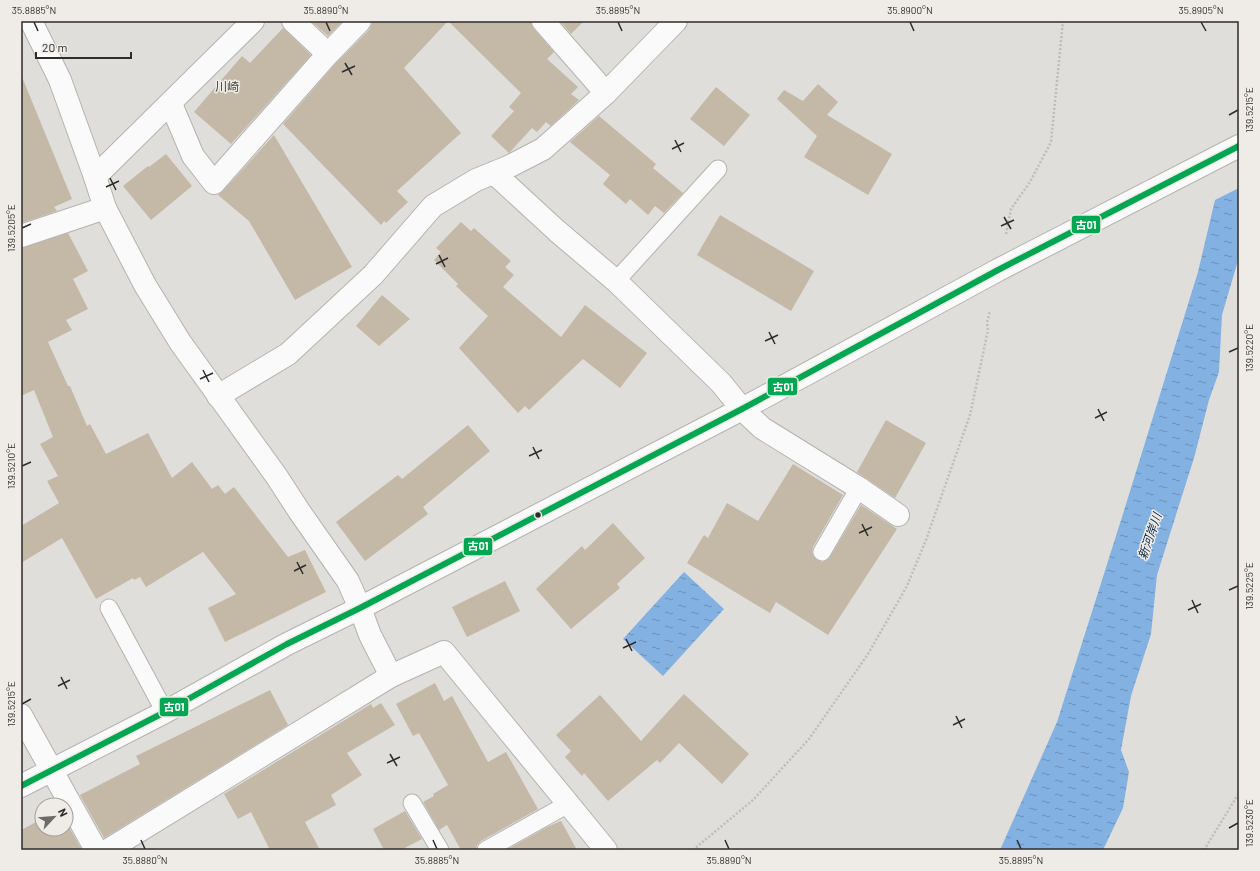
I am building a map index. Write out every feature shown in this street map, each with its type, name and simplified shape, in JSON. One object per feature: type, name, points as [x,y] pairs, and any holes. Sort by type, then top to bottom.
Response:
[{"type":"street","points":[[31,21],[60,80],[105,208],[145,286],[180,342],[277,477],[348,581],[370,635],[391,676]]},
{"type":"street","points":[[95,177],[171,104],[253,21]]},
{"type":"street","points":[[293,21],[328,54]]},
{"type":"street","points":[[171,104],[193,156],[214,183],[328,54],[360,21]]},
{"type":"street","points":[[543,21],[606,93]]},
{"type":"street","points":[[218,396],[288,354],[373,275],[433,206],[476,180],[508,167],[543,148],[606,93],[676,21]]},
{"type":"street","points":[[21,786],[165,712],[287,644],[360,608],[742,408],[1026,256],[1239,146]]},
{"type":"street","points":[[494,173],[557,231],[616,281],[721,383],[742,408],[762,428],[859,488],[898,515]]},
{"type":"street","points":[[21,236],[105,208]]},
{"type":"street","points":[[108,850],[391,676],[444,652],[606,850]]},
{"type":"street","points":[[21,715],[96,850]]},
{"type":"lane","points":[[616,281],[718,169]]},
{"type":"lane","points":[[822,552],[859,488]]},
{"type":"lane","points":[[109,608],[165,712]]},
{"type":"lane","points":[[412,803],[440,850]]},
{"type":"lane","points":[[486,850],[568,804]]},
{"type":"path","points":[[1006,235],[1011,209],[1030,182],[1051,142],[1063,21]]},
{"type":"path","points":[[693,850],[753,800],[809,740],[868,654],[907,586],[926,540],[970,415],[988,330],[987,323],[990,310]]},
{"type":"path","points":[[1204,850],[1239,793]]},
{"type":"water","name":"新河岸川","points":[[1239,98],[1239,257],[1222,315],[1219,372],[1209,400],[1194,458],[1157,575],[1151,634],[1131,696],[1121,750],[1129,772],[1123,808],[1103,850],[1000,850],[1057,722],[1198,272]]},
{"type":"water","points":[[684,572],[724,609],[663,676],[623,639]]},
{"type":"pier","points":[[1239,101],[1239,188],[1211,202],[1236,102]]},
{"type":"building","points":[[311,21],[343,21],[328,36]]},
{"type":"building","points":[[372,21],[448,21],[404,68],[461,133],[397,191],[408,202],[386,223],[384,221],[381,225],[283,124],[337,62],[369,30]]},
{"type":"building","points":[[448,21],[531,21],[534,29],[554,52],[547,59],[578,87],[571,94],[579,100],[551,126],[546,122],[537,132],[532,128],[509,153],[491,136],[514,111],[509,107],[521,93]]},
{"type":"building","points":[[560,21],[584,21],[571,34]]},
{"type":"building","points":[[283,28],[311,55],[231,144],[194,112],[242,56],[250,63]]},
{"type":"building","points":[[22,77],[72,199],[54,207],[57,211],[21,223]]},
{"type":"building","points":[[818,84],[838,102],[827,115],[892,154],[868,195],[804,157],[817,136],[777,99],[784,90],[803,101]]},
{"type":"building","points":[[716,87],[750,115],[724,146],[690,119]]},
{"type":"building","points":[[599,116],[656,164],[653,168],[683,193],[664,213],[655,206],[648,215],[630,199],[626,204],[603,184],[610,175],[570,142]]},
{"type":"building","points":[[274,135],[352,267],[295,300],[249,221],[218,195]]},
{"type":"building","points":[[166,154],[192,186],[151,220],[123,186]]},
{"type":"building","points":[[720,215],[814,271],[791,311],[697,255]]},
{"type":"building","points":[[461,222],[471,231],[474,228],[511,261],[505,267],[514,275],[503,287],[561,337],[585,305],[647,353],[620,388],[583,359],[529,410],[525,406],[518,413],[459,348],[488,316],[456,286],[458,284],[434,260],[441,252],[436,248]]},
{"type":"building","points":[[68,233],[88,271],[73,279],[88,309],[66,320],[72,330],[48,342],[68,386],[70,386],[87,426],[90,424],[106,454],[148,433],[172,478],[192,462],[212,489],[218,485],[225,494],[234,487],[288,557],[305,550],[326,592],[225,642],[208,608],[236,594],[203,552],[146,587],[140,577],[134,580],[133,578],[96,599],[62,538],[21,563],[21,526],[59,503],[47,481],[58,476],[40,444],[53,437],[34,390],[21,396],[21,248]]},
{"type":"building","points":[[382,295],[410,319],[379,346],[356,326]]},
{"type":"building","points":[[886,420],[926,443],[895,498],[857,472]]},
{"type":"building","points":[[468,425],[490,451],[423,507],[428,514],[365,561],[336,522],[398,475],[402,479]]},
{"type":"building","points":[[793,464],[843,495],[813,547],[812,552],[817,560],[822,562],[830,557],[861,505],[897,529],[828,635],[776,602],[770,613],[687,563],[704,535],[708,538],[727,503],[758,521]]},
{"type":"building","points":[[613,523],[645,558],[617,584],[620,588],[571,629],[536,589],[582,546],[585,550]]},
{"type":"building","points":[[505,581],[520,611],[467,637],[452,607]]},
{"type":"building","points":[[435,683],[444,701],[452,696],[488,762],[506,752],[538,809],[481,841],[477,845],[476,850],[461,850],[447,825],[439,830],[423,802],[434,796],[433,794],[448,785],[419,733],[413,736],[396,704]]},
{"type":"building","points":[[270,690],[288,725],[104,838],[80,795],[140,764],[136,756]]},
{"type":"building","points":[[684,694],[749,754],[722,784],[679,743],[660,763],[657,760],[608,801],[584,773],[582,776],[565,757],[571,751],[556,735],[600,695],[641,741]]},
{"type":"building","points":[[381,703],[395,725],[347,753],[362,775],[331,795],[336,805],[305,822],[320,850],[270,850],[251,812],[238,819],[224,794],[371,704],[373,708]]},
{"type":"building","points":[[405,811],[422,839],[401,850],[384,850],[373,829]]},
{"type":"building","points":[[561,821],[577,850],[506,850],[547,827]]},
{"type":"building","points":[[34,823],[34,837],[74,836],[82,850],[21,850],[21,830]]},
{"type":"transit line","name":"古01","points":[[21,786],[165,712],[287,644],[360,608],[742,409],[998,270],[1239,146]]},
{"type":"district","name":"川崎","points":[[227,86]]}]
